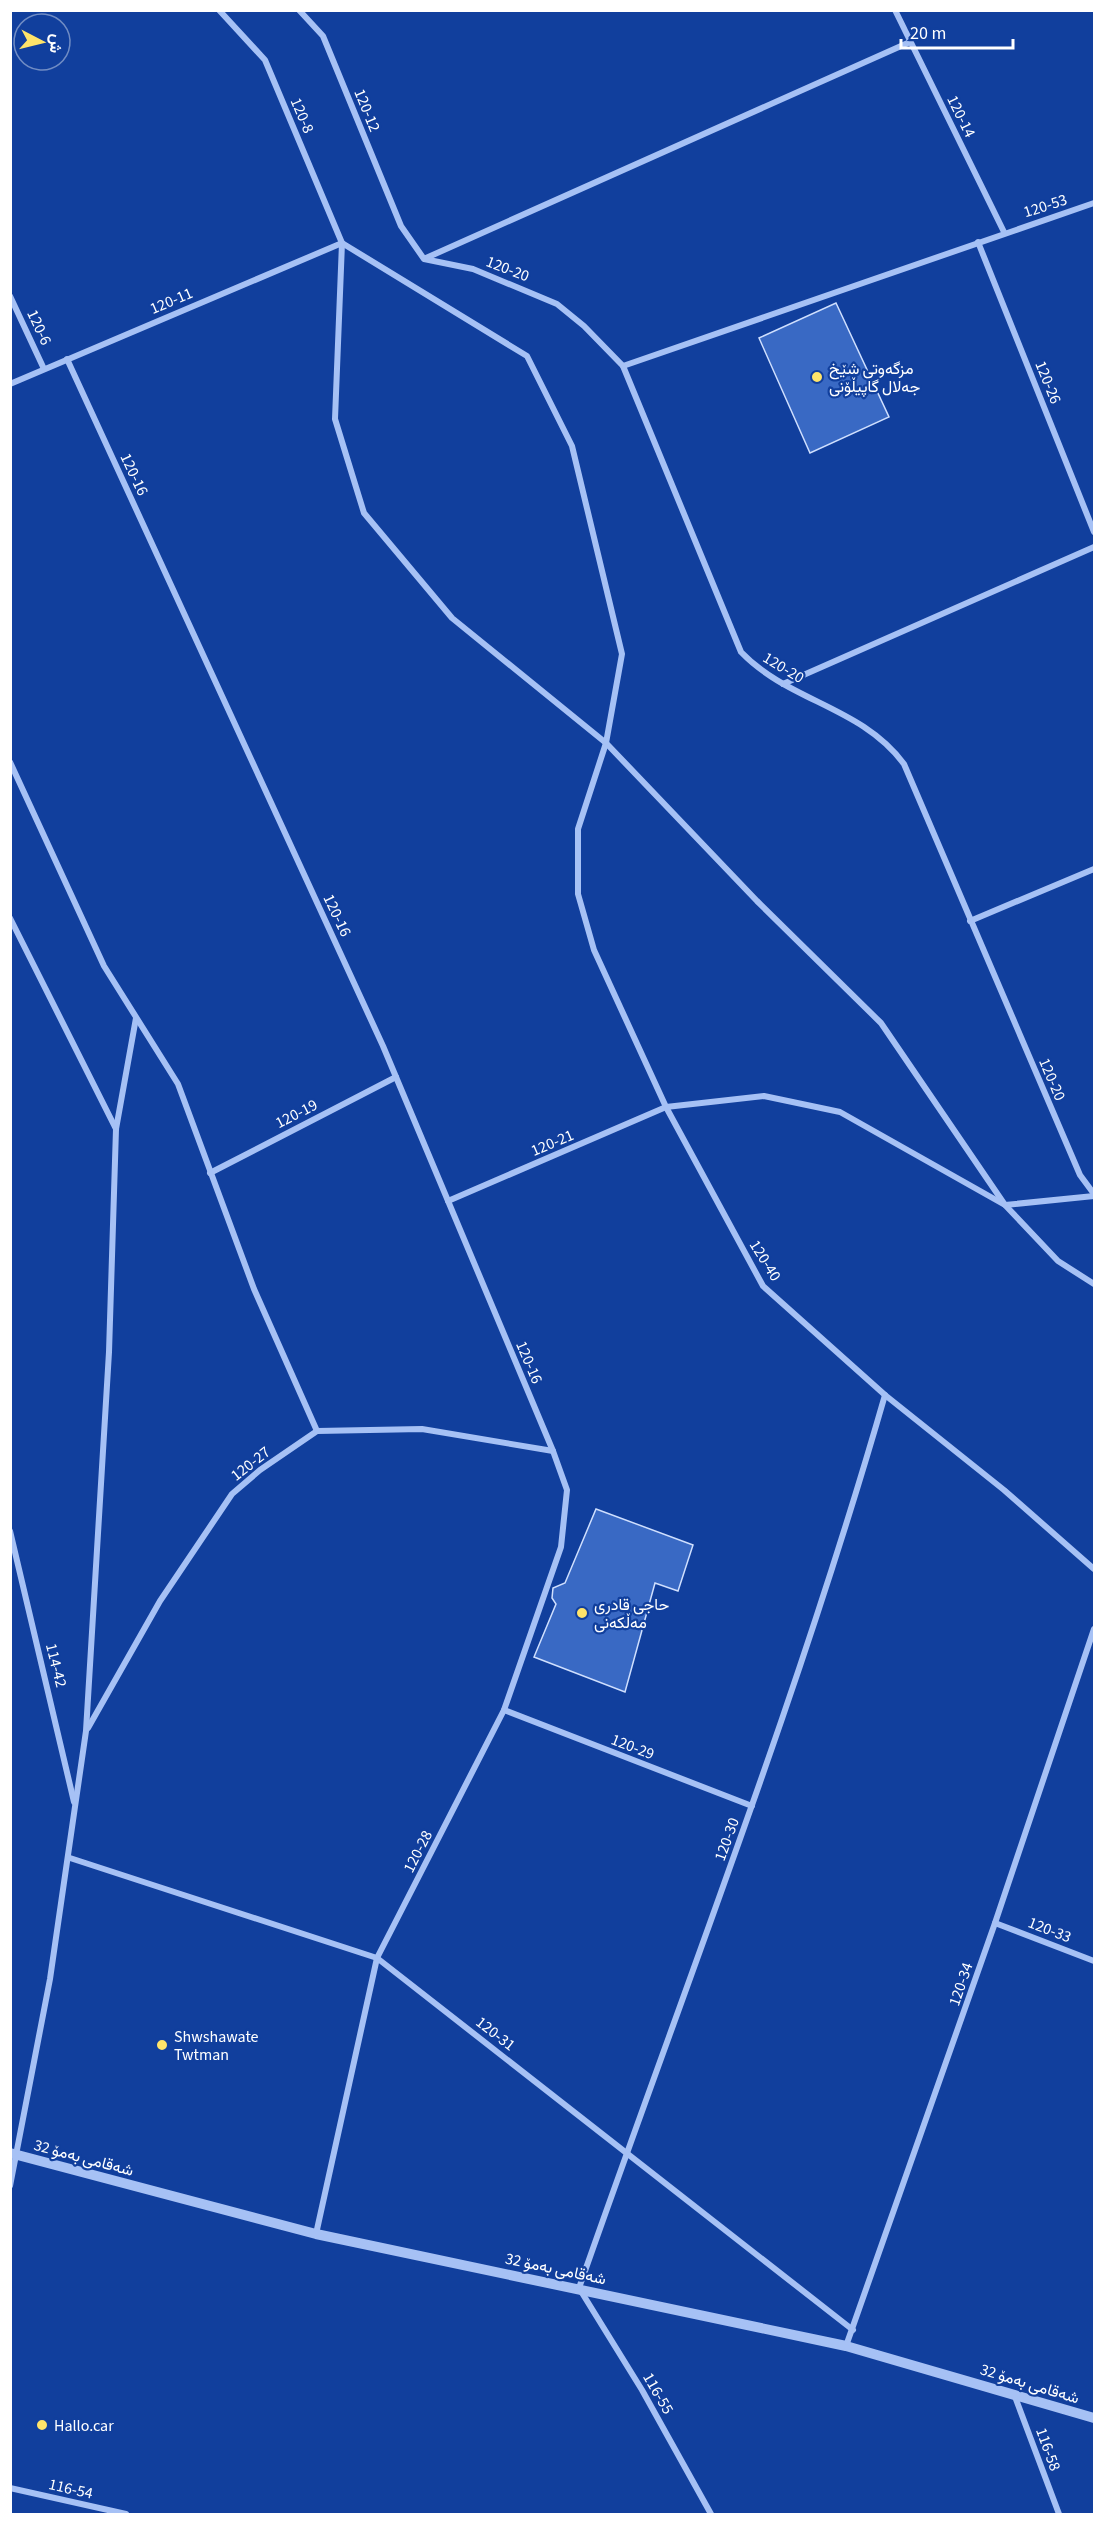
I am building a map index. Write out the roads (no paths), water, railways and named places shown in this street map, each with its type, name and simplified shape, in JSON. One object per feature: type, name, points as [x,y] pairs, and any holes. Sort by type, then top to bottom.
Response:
[{"type":"street","name":"120-8","points":[[219,10],[265,60],[342,243]]},
{"type":"street","name":"120-14","points":[[895,10],[1004,232]]},
{"type":"street","name":"120-12","points":[[301,11],[323,36],[401,226],[424,259]]},
{"type":"street","points":[[424,259],[910,42]]},
{"type":"street","name":"120-53","points":[[623,366],[1004,232],[1095,203]]},
{"type":"street","name":"120-26","points":[[978,242],[1095,532]]},
{"type":"street","name":"120-11","points":[[10,384],[342,243]]},
{"type":"street","points":[[342,243],[335,419],[364,513],[452,618],[606,743],[757,901],[881,1023],[1005,1205],[1058,1261],[1095,1284]]},
{"type":"street","name":"120-40","points":[[342,243],[527,356],[572,447],[622,654],[606,743],[578,829],[578,894],[594,950],[666,1107],[764,1286],[885,1395],[1004,1490],[1095,1569]]},
{"type":"street","name":"120-20","points":[[424,259],[473,269],[557,304],[584,326],[623,366],[741,652],[759,671],[870,729],[890,745],[904,764],[1080,1175],[1095,1195]]},
{"type":"street","name":"120-6","points":[[10,296],[44,369]]},
{"type":"street","name":"120-16","points":[[68,359],[396,1077],[553,1451],[567,1490]]},
{"type":"street","points":[[783,684],[1095,547]]},
{"type":"street","points":[[10,762],[104,966],[178,1084],[254,1289],[317,1431],[422,1429],[553,1451]]},
{"type":"street","points":[[970,921],[1095,869]]},
{"type":"street","points":[[10,918],[116,1129]]},
{"type":"street","points":[[10,2186],[14,2154],[70,1857],[86,1731],[109,1352],[116,1129],[136,1018]]},
{"type":"street","name":"120-19","points":[[210,1173],[396,1077]]},
{"type":"street","name":"120-21","points":[[448,1201],[666,1107],[764,1096],[840,1112],[1005,1205]]},
{"type":"street","points":[[1005,1205],[1095,1195]]},
{"type":"street","name":"120-30","points":[[579,2288],[752,1806],[839,1550],[885,1395]]},
{"type":"street","name":"120-27","points":[[86,1731],[160,1601],[232,1494],[260,1470],[317,1431]]},
{"type":"street","name":"120-28","points":[[316,2234],[377,1958],[504,1710],[561,1547],[567,1490]]},
{"type":"street","name":"114-42","points":[[10,1531],[75,1807]]},
{"type":"street","name":"120-34","points":[[846,2346],[995,1923],[1095,1629]]},
{"type":"street","name":"120-29","points":[[504,1710],[752,1806]]},
{"type":"street","name":"120-31","points":[[70,1857],[377,1958],[853,2330]]},
{"type":"street","name":"120-33","points":[[995,1923],[1095,1960]]},
{"type":"street","name":"شەقامی بەمۆ 32","points":[[14,2154],[316,2234],[846,2346],[1095,2418]]},
{"type":"street","name":"116-55","points":[[579,2288],[642,2390],[711,2514]]},
{"type":"street","name":"116-58","points":[[1014,2393],[1059,2514]]},
{"type":"street","name":"116-54","points":[[10,2488],[126,2514]]},
{"type":"place","name":"مزگەوتی شێخ جەلال گاپیڵۆنی","points":[[817,377]]},
{"type":"place","name":"حاجی قادری مەڵکەنی","points":[[582,1613]]},
{"type":"place","name":"Shwshawate Twtman","points":[[162,2045]]},
{"type":"place","name":"Hallo.car","points":[[42,2425]]}]
